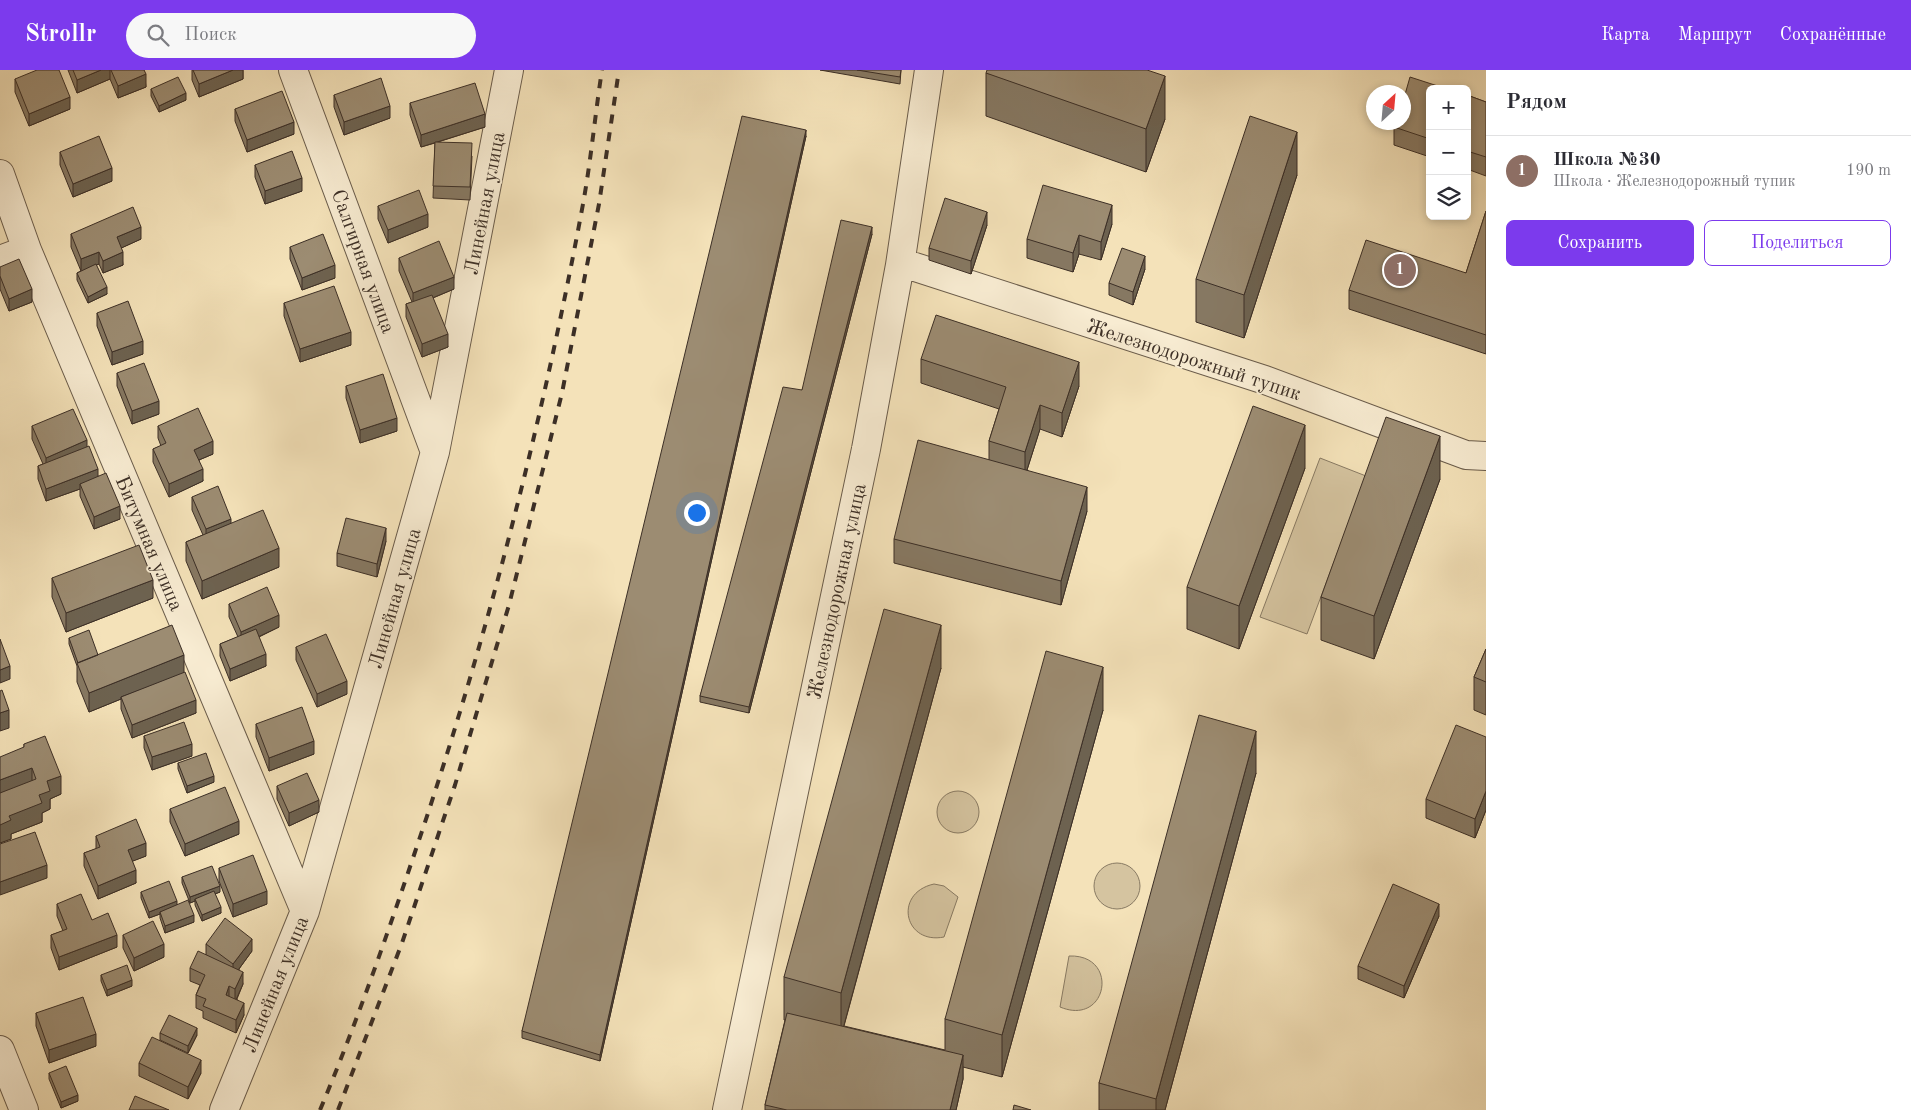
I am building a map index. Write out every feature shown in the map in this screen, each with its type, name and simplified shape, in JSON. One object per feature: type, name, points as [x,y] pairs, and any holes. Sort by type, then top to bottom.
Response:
[{"type":"street","name":"Салгирная улица","points":[[293,70],[436,452]]},
{"type":"street","name":"Линейная улица","points":[[224,1110],[305,911],[436,452],[509,70]]},
{"type":"street","name":"Железнодорожная улица","points":[[727,1110],[866,449],[900,265],[929,70]]},
{"type":"street","name":"Битумная улица","points":[[0,174],[27,250],[305,911]]},
{"type":"street","points":[[0,260],[27,250]]},
{"type":"street","name":"Железнодорожный тупик","points":[[900,265],[915,267],[1265,380],[1466,456],[1486,456]]},
{"type":"street","points":[[0,1050],[24,1110]]},
{"type":"shaded area","points":[[1320,458],[1366,476],[1307,634],[1260,617]]},
{"type":"shaded area","points":[[958,791],[973,797],[979,812],[973,827],[958,833],[943,827],[937,812],[943,797]]},
{"type":"shaded area","points":[[1112,863],[1122,863],[1136,873],[1140,886],[1136,899],[1130,905],[1122,909],[1112,909],[1098,899],[1094,891],[1094,881],[1104,867]]},
{"type":"shaded area","points":[[934,884],[944,886],[958,897],[944,937],[930,937],[920,933],[912,926],[909,917],[909,907],[913,897],[921,889]]},
{"type":"shaded area","points":[[1069,956],[1085,958],[1096,966],[1101,977],[1102,988],[1097,999],[1089,1007],[1076,1010],[1060,1007]]},
{"type":"building","points":[[37,70],[59,70],[70,97],[29,114],[15,79]]},
{"type":"building","points":[[73,70],[101,70],[77,80]]},
{"type":"building","points":[[111,70],[144,70],[146,74],[118,86]]},
{"type":"building","points":[[193,70],[233,70],[199,84]]},
{"type":"building","points":[[857,70],[901,70],[900,77]]},
{"type":"building","points":[[987,70],[1147,70],[1165,76],[1146,129],[986,73]]},
{"type":"building","points":[[178,77],[186,93],[159,106],[151,89]]},
{"type":"building","points":[[1410,77],[1435,85],[1426,85],[1426,138],[1403,130],[1411,130],[1411,85],[1408,85]]},
{"type":"building","points":[[381,78],[390,106],[344,122],[334,95]]},
{"type":"building","points":[[475,83],[485,114],[421,135],[410,103]]},
{"type":"building","points":[[282,91],[294,122],[247,140],[235,109]]},
{"type":"building","points":[[1471,96],[1486,102],[1486,157],[1471,152]]},
{"type":"building","points":[[742,116],[806,130],[600,1055],[522,1031]]},
{"type":"building","points":[[1250,116],[1297,132],[1244,295],[1196,279]]},
{"type":"building","points":[[99,136],[112,168],[73,184],[60,152]]},
{"type":"building","points":[[435,142],[472,143],[470,187],[433,186]]},
{"type":"building","points":[[292,151],[302,178],[265,191],[255,165]]},
{"type":"building","points":[[1043,185],[1112,205],[1101,242],[1079,235],[1073,253],[1027,239]]},
{"type":"building","points":[[419,190],[428,214],[388,230],[378,206]]},
{"type":"building","points":[[945,198],[987,212],[971,261],[929,248]]},
{"type":"building","points":[[133,207],[141,227],[117,237],[123,252],[103,261],[99,252],[81,259],[71,234]]},
{"type":"building","points":[[1486,211],[1486,335],[1349,290],[1366,240],[1466,273]]},
{"type":"building","points":[[841,220],[872,227],[749,707],[700,696],[783,387],[802,390]]},
{"type":"building","points":[[323,234],[335,265],[302,278],[290,247]]},
{"type":"building","points":[[439,241],[454,277],[413,293],[399,258]]},
{"type":"building","points":[[1122,248],[1145,256],[1133,292],[1109,283]]},
{"type":"building","points":[[19,259],[32,289],[9,299],[0,276],[0,267]]},
{"type":"building","points":[[96,264],[107,287],[88,297],[77,273]]},
{"type":"building","points":[[334,286],[351,332],[300,349],[284,303]]},
{"type":"building","points":[[432,295],[448,334],[422,344],[406,304]]},
{"type":"building","points":[[128,301],[143,341],[112,352],[97,313]]},
{"type":"building","points":[[936,315],[1079,362],[1062,413],[1040,405],[1025,452],[989,441],[1006,387],[921,359]]},
{"type":"building","points":[[144,363],[159,401],[132,411],[117,373]]},
{"type":"building","points":[[383,374],[397,418],[360,430],[346,386]]},
{"type":"building","points":[[1253,406],[1305,425],[1239,606],[1187,587]]},
{"type":"building","points":[[198,408],[213,441],[194,450],[203,469],[169,484],[153,449],[166,443],[158,426]]},
{"type":"building","points":[[73,409],[87,440],[46,458],[32,426]]},
{"type":"building","points":[[1386,417],[1440,436],[1374,616],[1321,597]]},
{"type":"building","points":[[918,440],[1087,487],[1061,581],[894,539]]},
{"type":"building","points":[[89,446],[98,469],[46,489],[38,466]]},
{"type":"building","points":[[106,473],[120,506],[94,517],[80,484]]},
{"type":"building","points":[[218,486],[231,519],[206,529],[192,497]]},
{"type":"building","points":[[263,510],[279,548],[202,581],[186,542]]},
{"type":"building","points":[[346,518],[386,528],[377,564],[337,553]]},
{"type":"building","points":[[139,545],[153,580],[66,613],[52,578]]},
{"type":"building","points":[[267,587],[279,615],[241,632],[229,604]]},
{"type":"building","points":[[884,609],[941,625],[841,993],[784,977]]},
{"type":"building","points":[[172,625],[184,655],[89,693],[77,663]]},
{"type":"building","points":[[256,629],[266,654],[230,669],[220,644]]},
{"type":"building","points":[[89,630],[98,655],[78,663],[69,638]]},
{"type":"building","points":[[326,634],[347,681],[317,694],[296,647]]},
{"type":"building","points":[[0,639],[10,666],[0,670]]},
{"type":"building","points":[[1486,649],[1486,682],[1474,677]]},
{"type":"building","points":[[1046,651],[1103,667],[1002,1035],[945,1019]]},
{"type":"building","points":[[185,672],[196,700],[132,725],[121,697]]},
{"type":"building","points":[[2,690],[9,710],[0,713],[0,691]]},
{"type":"building","points":[[302,707],[314,741],[269,758],[256,724]]},
{"type":"building","points":[[1199,715],[1256,731],[1156,1099],[1099,1083]]},
{"type":"building","points":[[184,722],[192,744],[152,757],[144,736]]},
{"type":"building","points":[[1456,725],[1486,737],[1486,791],[1475,819],[1426,799]]},
{"type":"building","points":[[45,736],[61,776],[47,781],[50,791],[39,795],[42,803],[9,816],[11,820],[0,825],[0,793],[36,779],[32,768],[0,780],[0,757],[24,747],[24,744]]},
{"type":"building","points":[[206,753],[214,776],[187,786],[178,763]]},
{"type":"building","points":[[307,773],[319,800],[289,813],[277,786]]},
{"type":"building","points":[[225,787],[239,821],[185,844],[170,809]]},
{"type":"building","points":[[136,819],[146,843],[128,850],[136,870],[98,886],[84,853],[100,847],[96,836]]},
{"type":"building","points":[[35,832],[47,865],[0,882],[0,844]]},
{"type":"building","points":[[253,855],[267,891],[233,904],[219,868]]},
{"type":"building","points":[[212,866],[220,886],[190,897],[182,877]]},
{"type":"building","points":[[169,881],[177,901],[149,912],[141,892]]},
{"type":"building","points":[[1393,884],[1439,904],[1404,986],[1358,966]]},
{"type":"building","points":[[214,891],[221,907],[202,915],[195,899]]},
{"type":"building","points":[[81,894],[92,920],[108,913],[117,935],[59,957],[51,935],[67,929],[57,904]]},
{"type":"building","points":[[188,900],[194,915],[165,926],[160,912]]},
{"type":"building","points":[[225,918],[252,939],[233,964],[206,944]]},
{"type":"building","points":[[153,921],[164,944],[134,958],[123,935]]},
{"type":"building","points":[[198,951],[243,972],[235,989],[229,986],[226,995],[244,1003],[236,1020],[203,1006],[206,999],[196,995],[205,975],[190,968]]},
{"type":"building","points":[[127,965],[132,980],[107,990],[101,975]]},
{"type":"building","points":[[83,997],[96,1034],[49,1050],[36,1013]]},
{"type":"building","points":[[787,1013],[963,1055],[950,1110],[787,1110],[765,1105]]},
{"type":"building","points":[[169,1015],[197,1028],[188,1046],[160,1033]]},
{"type":"building","points":[[152,1037],[201,1060],[188,1087],[139,1063]]},
{"type":"building","points":[[66,1066],[78,1095],[61,1102],[49,1073]]},
{"type":"building","points":[[135,1096],[169,1110],[129,1110]]},
{"type":"building","points":[[1014,1105],[1031,1110],[1013,1110]]},
{"type":"railway","points":[[320,1110],[381,952],[440,775],[465,695],[510,533],[567,287],[586,187],[602,70]]},
{"type":"railway","points":[[338,1110],[402,943],[455,785],[509,605],[562,393],[599,204],[619,70]]},
{"type":"place","name":"Школа №30","points":[[1400,270]]}]
